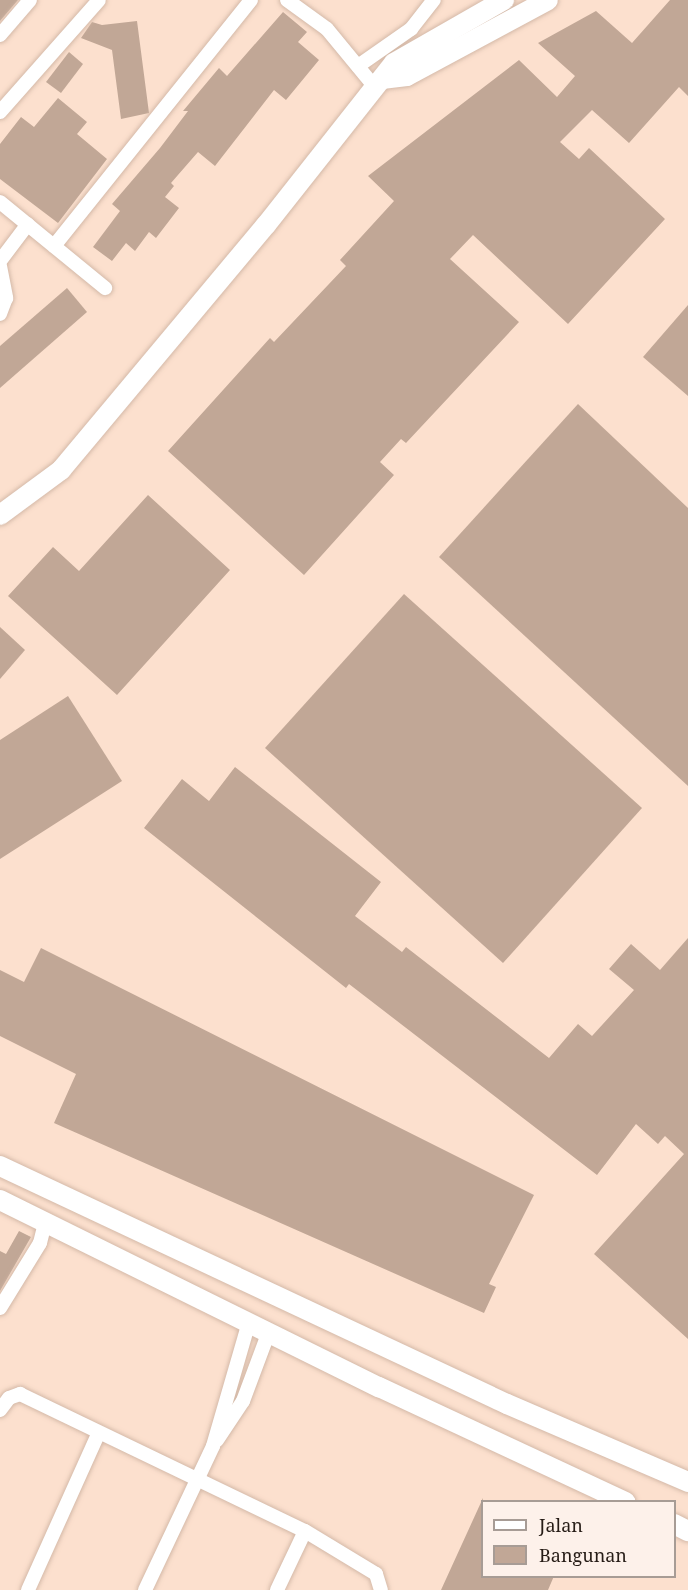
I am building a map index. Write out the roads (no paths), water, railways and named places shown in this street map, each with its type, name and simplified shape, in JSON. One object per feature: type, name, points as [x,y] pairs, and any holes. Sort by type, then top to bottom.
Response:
[{"type":"street","points":[[0,35],[30,0]]},
{"type":"street","points":[[0,112],[99,0]]},
{"type":"street","points":[[54,246],[251,0]]},
{"type":"street","points":[[287,0],[327,29],[358,66],[378,82]]},
{"type":"street","points":[[358,66],[411,30],[434,0]]},
{"type":"street","points":[[0,515],[61,470],[266,225],[394,63],[504,0]]},
{"type":"street","points":[[378,82],[407,76],[548,0]]},
{"type":"street","points":[[0,201],[105,288]]},
{"type":"street","points":[[0,314],[6,298],[0,264],[28,224]]},
{"type":"street","points":[[0,1166],[149,1238],[507,1404],[688,1482]]},
{"type":"street","points":[[0,1200],[136,1265],[249,1322],[268,1334],[622,1500]]},
{"type":"street","points":[[0,1308],[40,1242],[45,1223]]},
{"type":"street","points":[[136,1265],[149,1238]]},
{"type":"street","points":[[145,1590],[213,1446],[249,1322]]},
{"type":"street","points":[[213,1446],[243,1401],[268,1334]]},
{"type":"street","points":[[0,1410],[9,1398],[20,1394],[98,1434],[304,1531],[376,1574],[381,1590]]},
{"type":"street","points":[[28,1590],[98,1434]]},
{"type":"street","points":[[277,1590],[304,1531]]}]
